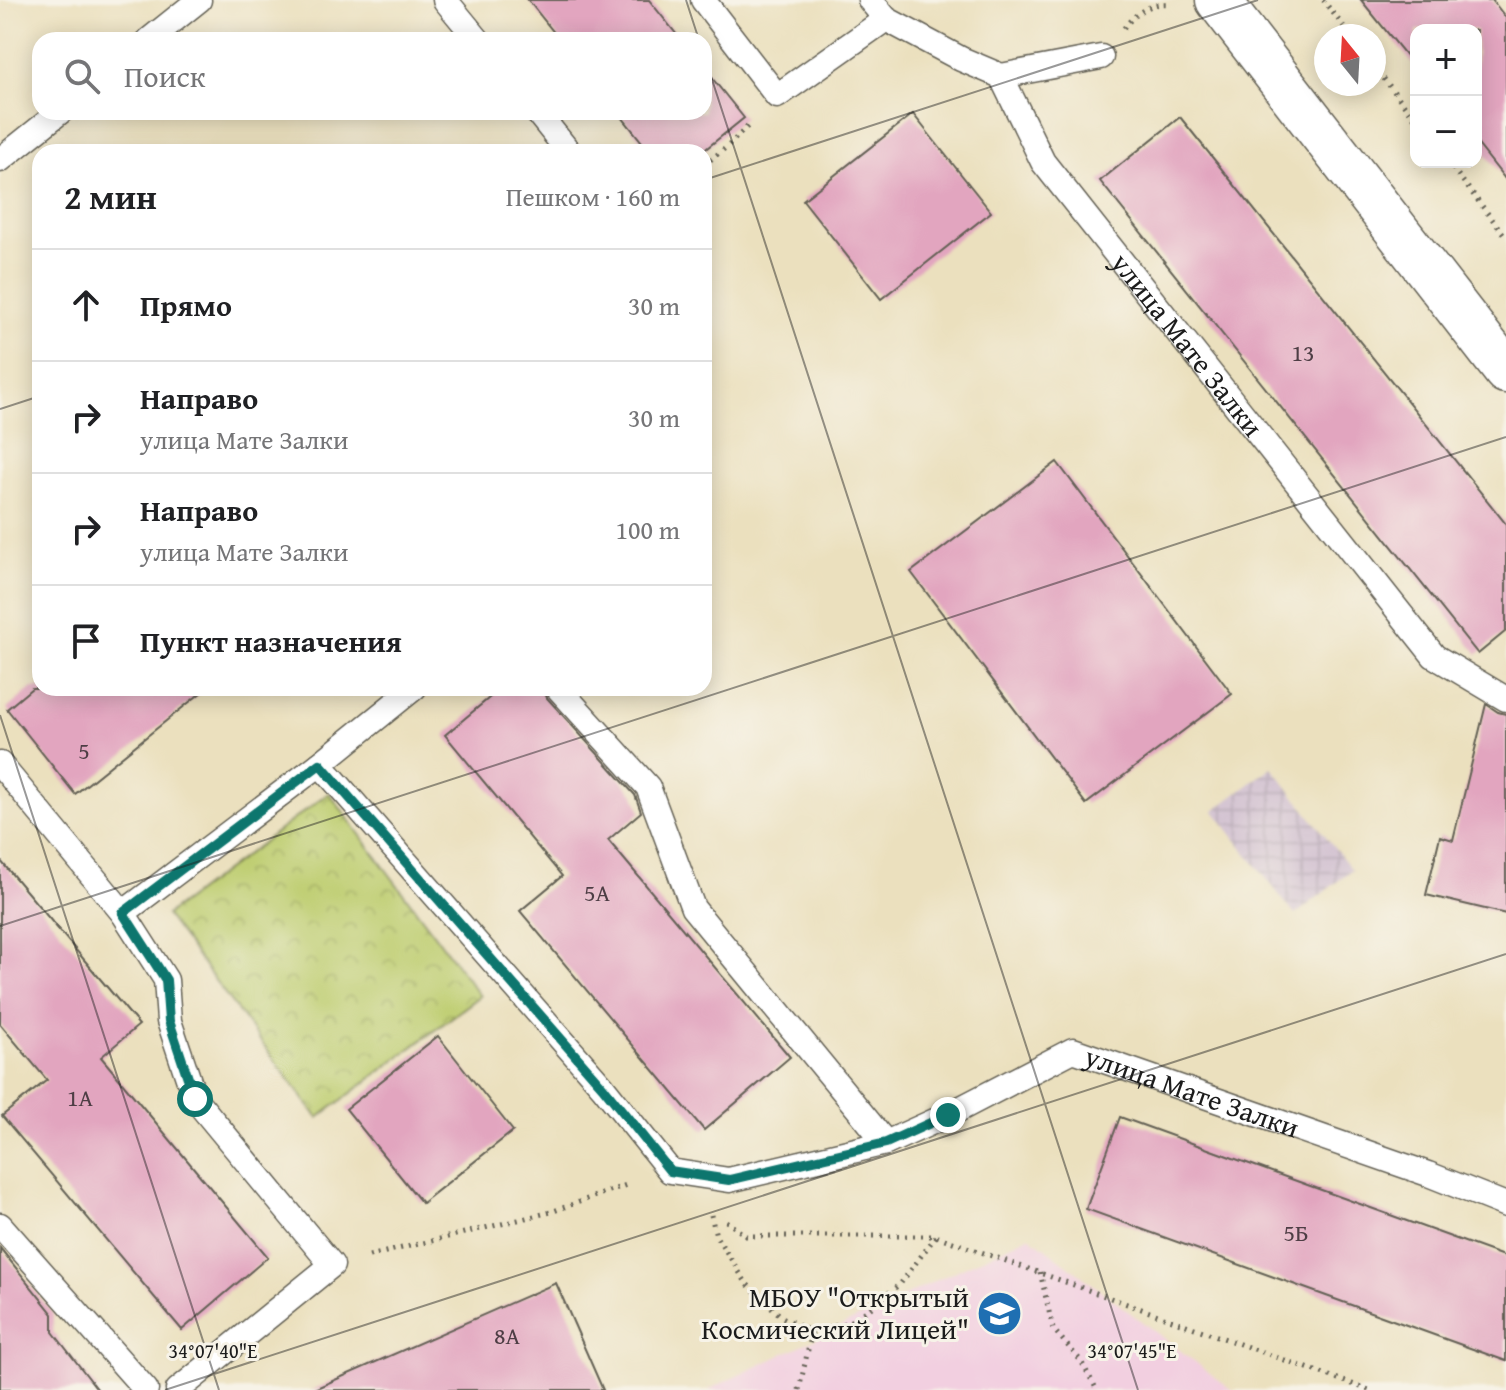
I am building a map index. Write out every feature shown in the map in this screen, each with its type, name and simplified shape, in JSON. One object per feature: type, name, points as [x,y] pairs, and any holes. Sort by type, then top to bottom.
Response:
[{"type":"street","points":[[1218,0],[1506,371]]},
{"type":"lane","points":[[159,32],[199,0]]},
{"type":"lane","points":[[445,0],[471,32]]},
{"type":"lane","points":[[703,0],[777,96],[878,10],[961,59],[1001,76],[1101,57]]},
{"type":"lane","name":"улица Мате Залки","points":[[1001,76],[1043,162],[1434,656],[1506,699]]},
{"type":"lane","points":[[0,160],[50,120]]},
{"type":"lane","points":[[543,120],[563,144]]},
{"type":"lane","points":[[123,913],[320,764],[404,696]]},
{"type":"lane","points":[[565,696],[648,787],[693,908],[886,1143]]},
{"type":"lane","points":[[0,764],[123,913],[166,980],[169,1021],[195,1099],[332,1265],[178,1390]]},
{"type":"lane","name":"улица Мате Залки","points":[[320,764],[603,1087],[670,1171],[729,1180],[886,1143],[948,1115],[1073,1050],[1428,1174],[1506,1205]]},
{"type":"lane","points":[[0,1225],[146,1390]]},
{"type":"path","points":[[1323,0],[1342,24]]},
{"type":"path","points":[[1132,17],[1157,2]]},
{"type":"path","points":[[1386,81],[1410,112]]},
{"type":"path","points":[[712,159],[728,146]]},
{"type":"path","points":[[1453,168],[1506,237]]},
{"type":"path","points":[[332,1265],[551,1212],[632,1183]]},
{"type":"path","points":[[936,1236],[901,1283],[868,1310],[849,1322],[812,1332],[782,1317],[747,1284],[716,1236],[710,1210],[746,1236],[936,1236],[1369,1390]]},
{"type":"path","points":[[1040,1272],[1053,1329],[1081,1361],[1097,1390]]},
{"type":"path","points":[[799,1390],[812,1332]]},
{"type":"shaded area","points":[[1272,767],[1352,870],[1295,915],[1214,811]]},
{"type":"shaded area","name":"МБОУ \"Открытый Космический Лицей\"","points":[[1029,1236],[1232,1390],[708,1390]]},
{"type":"green space","points":[[329,793],[480,996],[318,1118],[166,915]]},
{"type":"building","points":[[528,0],[649,0],[675,32],[554,32]]},
{"type":"building","points":[[1361,0],[1492,0],[1506,18],[1506,180],[1482,150],[1482,24],[1410,24],[1410,61],[1386,31],[1386,24],[1380,24]]},
{"type":"building","points":[[712,78],[744,118],[712,144],[644,144],[624,120],[712,120]]},
{"type":"building","points":[[913,114],[991,212],[881,299],[803,200]]},
{"type":"building","points":[[1180,117],[1506,524],[1506,631],[1478,654],[1100,181]]},
{"type":"building","points":[[1057,462],[1232,694],[1086,804],[911,572]]},
{"type":"building","points":[[32,688],[32,696],[197,696],[75,794],[7,709]]},
{"type":"building","points":[[491,696],[546,696],[635,795],[641,812],[608,840],[790,1057],[704,1130],[520,911],[562,876],[445,735]]},
{"type":"building","points":[[1486,704],[1506,714],[1506,914],[1426,895],[1440,836],[1453,840]]},
{"type":"building","points":[[0,860],[139,1025],[101,1057],[268,1257],[182,1330],[2,1116],[47,1080],[0,1024]]},
{"type":"building","points":[[438,1036],[513,1131],[422,1203],[346,1109]]},
{"type":"building","points":[[1120,1117],[1506,1257],[1506,1361],[1086,1209]]},
{"type":"building","points":[[0,1248],[53,1314],[53,1332],[98,1390],[0,1390]]},
{"type":"building","points":[[556,1283],[603,1390],[312,1390]]},
{"type":"place","name":"МБОУ \"Открытый Космический Лицей\"","points":[[1000,1313]]},
{"type":"route","points":[[195,1099],[169,1021],[166,980],[123,913],[320,764],[603,1087],[670,1171],[729,1180],[886,1143],[948,1115]]}]
